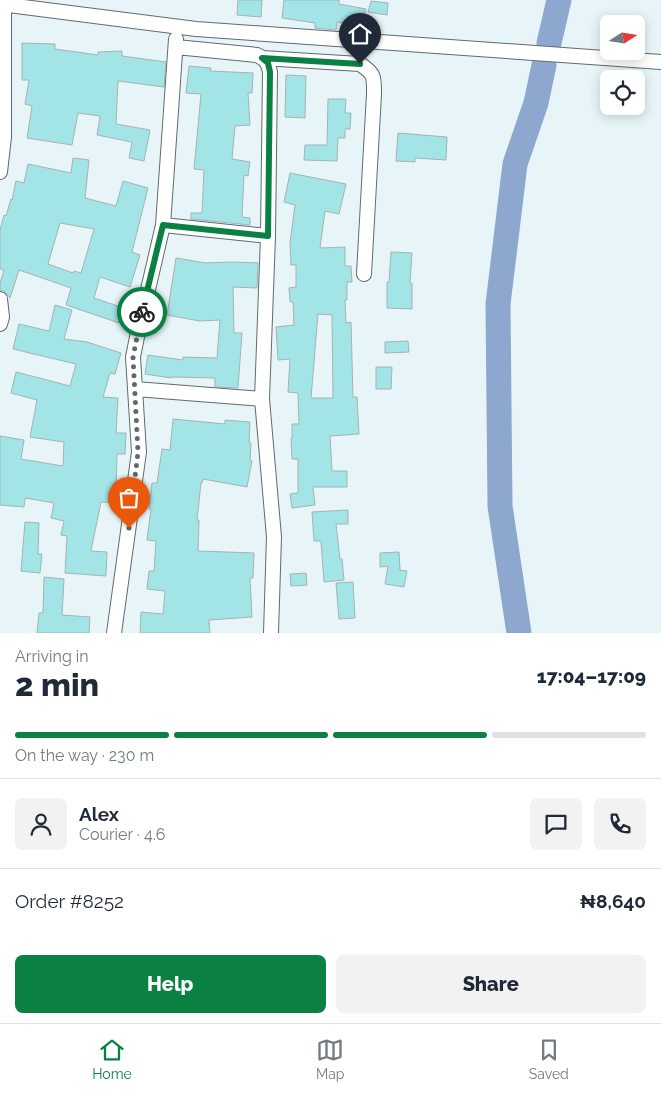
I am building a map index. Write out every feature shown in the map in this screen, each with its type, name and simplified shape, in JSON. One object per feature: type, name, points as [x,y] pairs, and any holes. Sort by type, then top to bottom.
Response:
[{"type":"street","points":[[0,172],[4,137],[2,4],[176,27],[358,42],[661,62]]},
{"type":"street","points":[[114,633],[138,452],[133,357],[136,337],[163,225],[176,27]]},
{"type":"street","points":[[176,47],[257,55],[268,63],[270,72],[268,236],[262,399],[274,537],[271,633]]},
{"type":"street","points":[[262,58],[360,64],[371,71],[374,81],[374,94],[364,274]]},
{"type":"street","points":[[163,225],[268,236]]},
{"type":"street","points":[[0,299],[2,317],[0,324]]},
{"type":"street","points":[[135,388],[262,399]]},
{"type":"building","points":[[238,0],[262,0],[261,17],[237,15]]},
{"type":"building","points":[[284,0],[339,0],[339,4],[366,9],[361,27],[337,22],[336,30],[315,28],[315,23],[282,18]]},
{"type":"building","points":[[371,1],[388,3],[387,15],[368,12]]},
{"type":"building","points":[[22,43],[55,44],[55,49],[98,55],[98,52],[122,51],[122,56],[166,62],[164,87],[118,81],[116,124],[150,130],[144,161],[129,158],[132,142],[97,135],[100,116],[78,113],[72,145],[27,138],[32,106],[25,104],[29,80],[22,80]]},
{"type":"building","points":[[189,66],[211,68],[210,71],[253,73],[252,93],[248,93],[250,125],[235,126],[232,159],[250,162],[248,176],[244,175],[242,217],[250,218],[250,225],[191,219],[191,213],[202,213],[204,170],[194,169],[201,94],[186,93]]},
{"type":"building","points":[[286,75],[306,76],[305,118],[285,117]]},
{"type":"building","points":[[328,99],[346,99],[345,113],[351,113],[350,129],[345,129],[345,138],[338,138],[337,161],[304,160],[305,145],[327,145]]},
{"type":"building","points":[[398,133],[447,137],[446,160],[415,158],[415,162],[396,161]]},
{"type":"building","points":[[73,158],[89,160],[85,198],[116,206],[123,181],[148,188],[132,252],[140,255],[130,287],[100,277],[94,298],[124,308],[119,323],[66,305],[71,288],[19,270],[10,298],[4,291],[0,290],[4,270],[0,269],[0,230],[4,215],[6,216],[12,200],[16,181],[24,183],[28,164],[71,173]],"holes":[[[60,223],[94,229],[81,273],[74,271],[73,273],[48,264]]]},
{"type":"building","points":[[290,173],[346,184],[339,214],[325,211],[320,248],[345,247],[345,266],[351,266],[352,282],[347,282],[347,300],[345,300],[346,323],[351,322],[353,397],[357,397],[359,434],[330,436],[332,471],[347,471],[347,487],[313,487],[315,505],[292,508],[290,494],[298,493],[298,459],[292,459],[291,438],[292,424],[299,424],[298,393],[288,392],[290,359],[278,360],[276,327],[294,325],[293,302],[290,302],[289,288],[296,287],[296,265],[291,265],[290,243],[295,205],[284,202]],"holes":[[[318,314],[332,315],[333,398],[311,398]]]},
{"type":"building","points":[[391,252],[412,253],[410,283],[412,283],[412,309],[387,308],[387,282],[389,282]]},
{"type":"building","points":[[176,258],[206,263],[258,263],[257,288],[233,287],[234,333],[242,333],[238,388],[215,387],[215,378],[171,378],[145,374],[148,355],[183,360],[183,357],[217,358],[220,320],[200,321],[167,315]]},
{"type":"building","points":[[55,305],[72,310],[64,339],[87,342],[121,353],[115,374],[110,373],[103,397],[118,398],[116,433],[126,433],[125,454],[117,454],[116,491],[122,492],[122,503],[101,502],[91,551],[107,552],[106,576],[65,573],[67,536],[61,535],[64,521],[51,518],[54,503],[25,498],[24,507],[0,505],[0,436],[24,440],[21,459],[63,466],[64,442],[30,437],[37,400],[11,393],[16,372],[70,386],[76,364],[13,349],[19,324],[49,331]]},
{"type":"building","points":[[408,341],[409,352],[385,353],[385,342]]},
{"type":"building","points":[[376,367],[392,367],[391,389],[376,389]]},
{"type":"building","points":[[173,419],[225,424],[225,420],[250,422],[249,442],[251,443],[250,460],[252,461],[247,487],[203,479],[197,520],[199,520],[198,551],[254,553],[253,578],[250,578],[252,617],[209,620],[210,633],[140,633],[141,612],[163,614],[165,591],[147,589],[149,571],[154,571],[156,541],[147,540],[152,483],[157,483],[162,449],[170,450]]},
{"type":"building","points":[[348,510],[348,524],[336,524],[344,580],[324,582],[321,541],[314,541],[312,512]]},
{"type":"building","points":[[25,522],[39,523],[38,554],[42,554],[40,573],[21,571]]},
{"type":"building","points":[[399,552],[400,570],[407,571],[404,587],[385,584],[388,566],[380,567],[380,553]]},
{"type":"building","points":[[306,573],[307,585],[291,586],[290,574]]},
{"type":"building","points":[[44,577],[64,579],[62,615],[90,617],[89,633],[37,633],[39,613],[43,613]]},
{"type":"building","points":[[353,582],[355,618],[339,619],[336,583]]},
{"type":"waterway","points":[[549,43],[559,0]]},
{"type":"waterway","points":[[519,633],[500,506],[498,304],[515,164],[536,103],[544,65]]},
{"type":"way so far","points":[[129,528],[138,452],[133,357],[142,312]]},
{"type":"route","points":[[142,312],[163,225],[268,236],[270,72],[268,63],[262,58],[360,64]]}]
